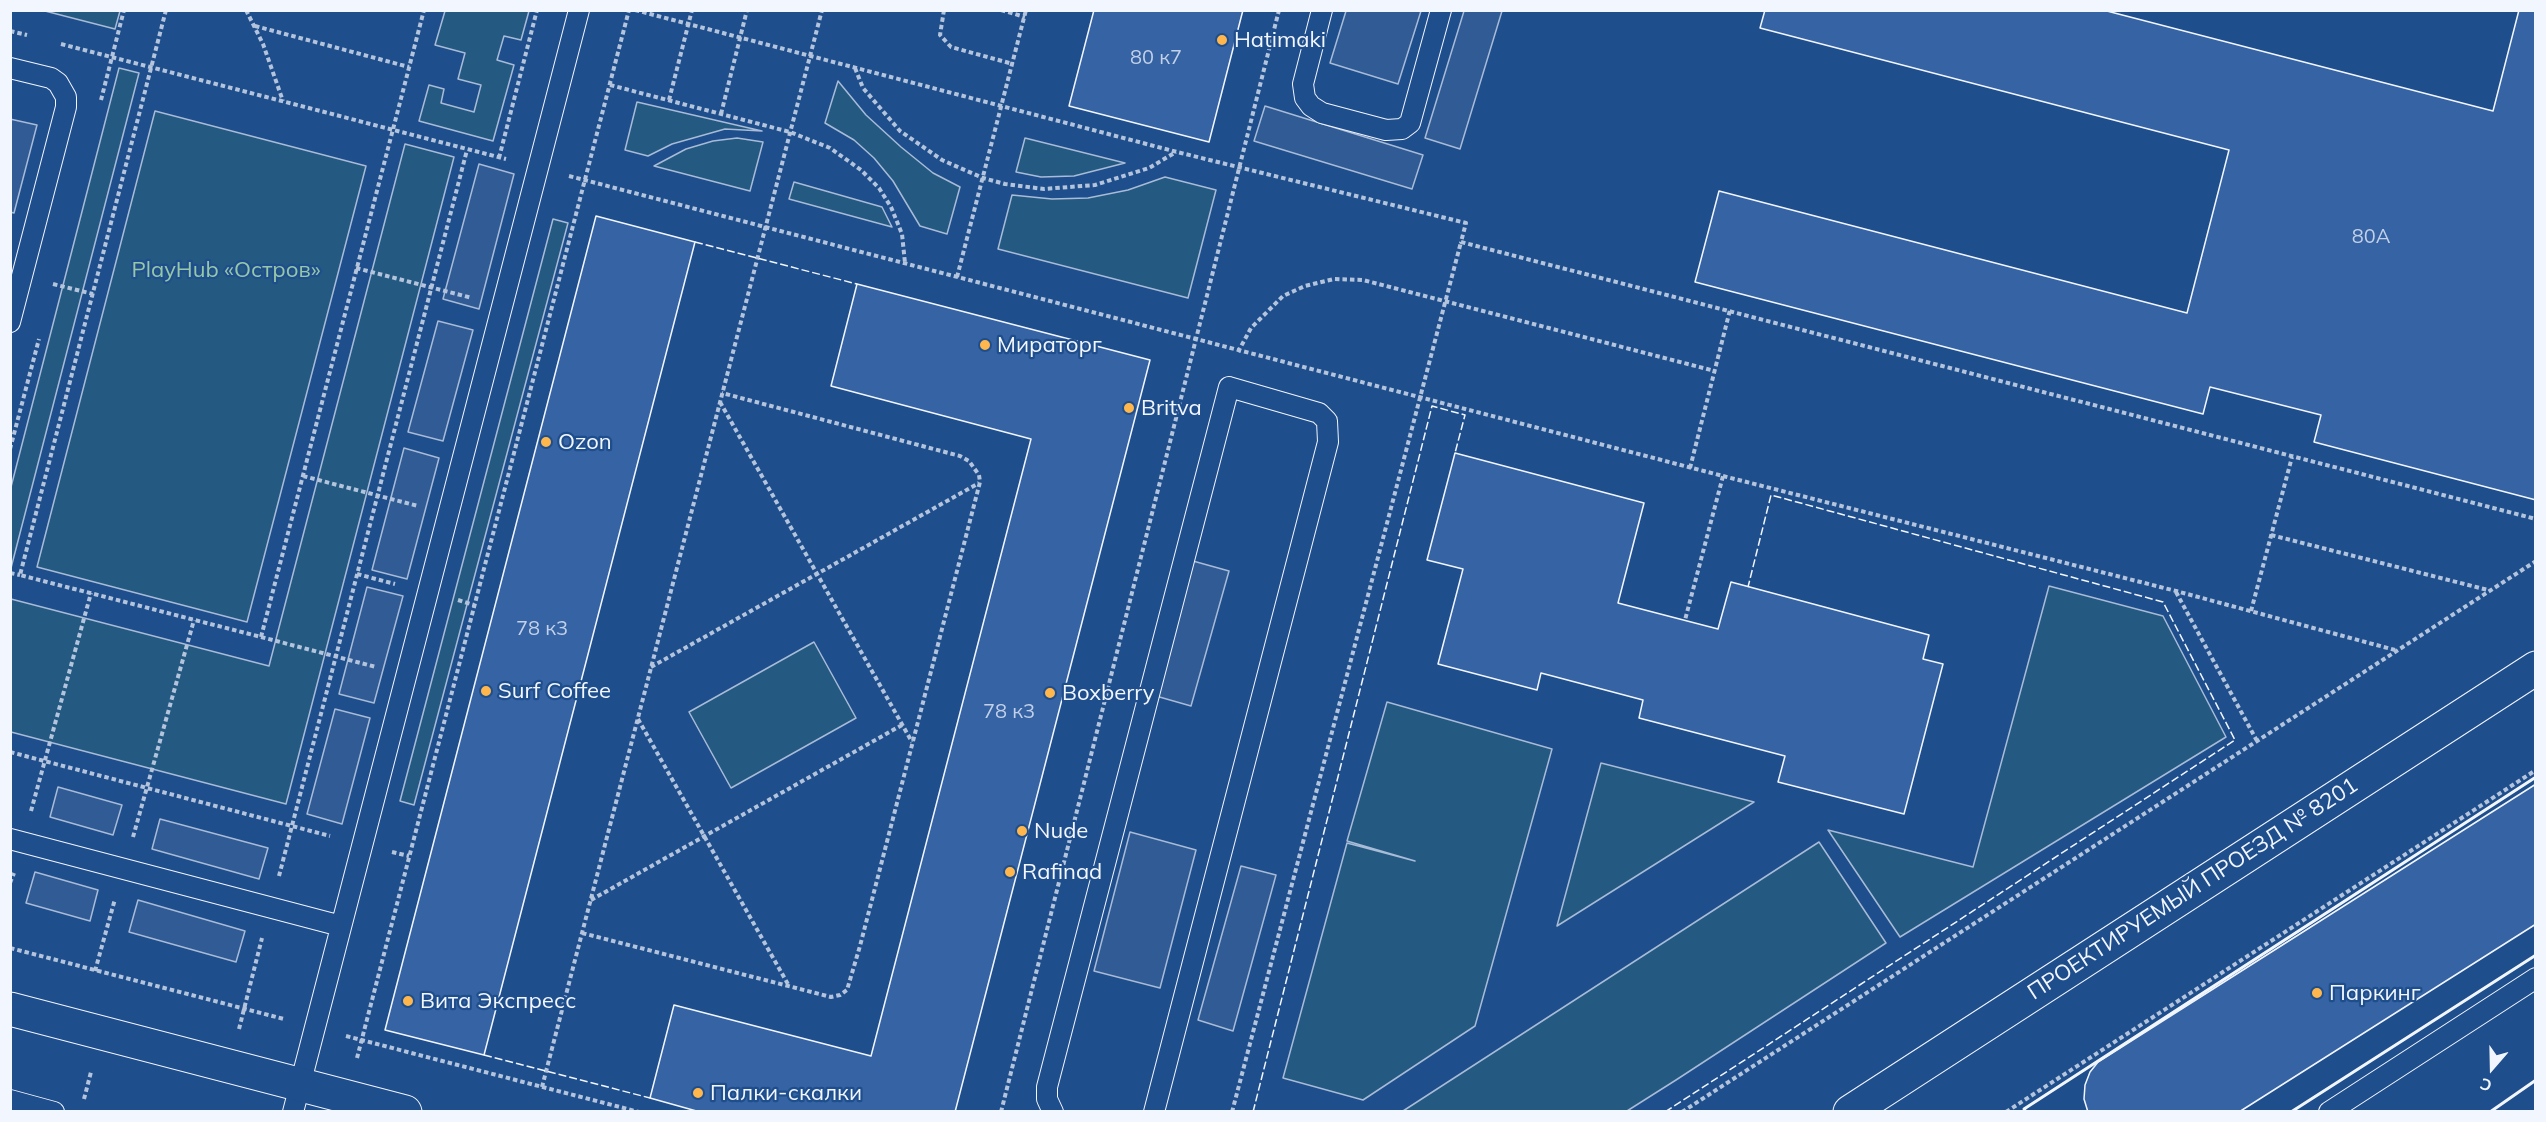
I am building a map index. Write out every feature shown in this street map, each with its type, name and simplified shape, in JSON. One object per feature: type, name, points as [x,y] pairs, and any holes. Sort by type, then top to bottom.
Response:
[{"type":"street","name":"ПРОЕКТИРУЕМЫЙ ПРОЕЗД № 8201","points":[[1850,1112],[2535,668]]},
{"type":"street","points":[[10,1009],[229,1066],[297,1098],[347,1096],[405,1112]]},
{"type":"lane","points":[[297,1098],[579,10]]},
{"type":"lane","points":[[1322,10],[1303,84],[1305,98],[1311,106],[1322,113],[1386,130],[1402,129],[1410,123],[1441,10]]},
{"type":"lane","points":[[10,68],[51,78],[58,83],[66,97],[66,107],[10,322]]},
{"type":"lane","points":[[1053,1112],[1047,1099],[1047,1087],[1228,387],[1319,413],[1326,421],[1328,442],[1154,1112]]},
{"type":"lane","points":[[16,841],[341,926]]},
{"type":"lane","points":[[2329,1112],[2535,978]]},
{"type":"lane","points":[[10,1100],[54,1112]]},
{"type":"path","points":[[20,575],[166,10]]},
{"type":"path","points":[[246,10],[255,26],[284,102]]},
{"type":"path","points":[[261,637],[424,10]]},
{"type":"path","points":[[499,158],[537,10]]},
{"type":"path","points":[[347,1096],[629,10]]},
{"type":"path","points":[[635,10],[1177,152],[1466,223],[1232,1112]]},
{"type":"path","points":[[669,100],[692,10]]},
{"type":"path","points":[[721,114],[747,10]]},
{"type":"path","points":[[944,10],[940,35],[951,48],[1012,64]]},
{"type":"path","points":[[1001,10],[1025,17]]},
{"type":"path","points":[[957,277],[1026,10]]},
{"type":"path","points":[[1001,1112],[1194,338],[1279,10]]},
{"type":"path","points":[[542,1087],[821,11]]},
{"type":"path","points":[[255,26],[409,67]]},
{"type":"path","points":[[10,31],[33,37]]},
{"type":"path","points":[[56,43],[1690,468],[2176,591],[2396,650]]},
{"type":"path","points":[[855,68],[863,88],[900,131],[942,160],[983,178],[1005,184],[1044,189],[1095,185],[1149,168],[1177,152]]},
{"type":"path","points":[[609,85],[790,132],[830,148],[861,170],[879,188],[891,207],[902,234],[905,263]]},
{"type":"path","points":[[229,1066],[467,150]]},
{"type":"path","points":[[1461,242],[2535,519]]},
{"type":"path","points":[[356,267],[502,306]]},
{"type":"path","points":[[22,277],[93,294]]},
{"type":"path","points":[[1238,350],[1251,328],[1283,296],[1305,286],[1334,279],[1363,280],[1715,371]]},
{"type":"path","points":[[1690,468],[1730,310]]},
{"type":"path","points":[[582,933],[831,998],[847,990],[913,743],[980,482],[975,467],[960,456],[722,393]]},
{"type":"path","points":[[720,402],[913,743]]},
{"type":"path","points":[[2252,611],[2292,457]]},
{"type":"path","points":[[303,476],[448,513]]},
{"type":"path","points":[[1685,620],[1723,476]]},
{"type":"path","points":[[651,668],[980,482]]},
{"type":"path","points":[[2271,535],[2488,591]]},
{"type":"path","points":[[1682,1112],[2535,561]]},
{"type":"path","points":[[10,573],[406,675]]},
{"type":"path","points":[[2176,591],[2257,741]]},
{"type":"path","points":[[10,884],[16,841],[45,761],[91,594]]},
{"type":"path","points":[[95,971],[194,620]]},
{"type":"path","points":[[638,718],[790,987]]},
{"type":"path","points":[[590,900],[902,725]]},
{"type":"path","points":[[10,752],[409,856]]},
{"type":"path","points":[[2006,1112],[2535,770]]},
{"type":"green space","points":[[45,11],[120,11],[115,29]]},
{"type":"green space","points":[[445,11],[529,11],[521,40],[504,36],[497,60],[514,65],[493,141],[419,121],[429,85],[444,89],[441,103],[474,112],[481,85],[458,79],[465,53],[435,45]]},
{"type":"green space","points":[[119,68],[139,73],[11,568],[11,487]]},
{"type":"green space","points":[[838,81],[866,115],[901,147],[933,173],[960,187],[947,234],[920,226],[893,181],[874,158],[854,140],[825,123]]},
{"type":"green space","points":[[637,102],[762,131],[725,129],[672,144],[648,156],[625,150]]},
{"type":"green space","name":"PlayHub «Остров»","points":[[155,111],[366,166],[247,622],[37,567]]},
{"type":"green space","points":[[737,138],[763,142],[750,191],[654,166],[686,149],[713,141]]},
{"type":"green space","points":[[1025,138],[1125,163],[1074,176],[1041,177],[1016,172]]},
{"type":"green space","points":[[405,144],[454,157],[286,804],[11,732],[11,599],[269,666]]},
{"type":"green space","points":[[1165,177],[1216,190],[1188,298],[998,249],[1012,195],[1052,199],[1088,198],[1128,190]]},
{"type":"green space","points":[[794,182],[882,207],[892,227],[789,199]]},
{"type":"green space","points":[[553,219],[568,223],[414,805],[400,801]]},
{"type":"green space","points":[[2049,586],[2163,616],[2226,737],[1900,937],[1828,830],[1973,867]]},
{"type":"green space","points":[[814,642],[856,718],[731,788],[689,712]]},
{"type":"green space","points":[[1387,702],[1552,749],[1475,1026],[1363,1100],[1283,1078],[1347,843],[1415,861],[1347,841]]},
{"type":"green space","points":[[1601,763],[1754,802],[1557,926]]},
{"type":"green space","points":[[1819,842],[1886,943],[1676,1080],[1627,1111],[1403,1111]]},
{"type":"shaded area","points":[[1346,11],[1421,11],[1398,84],[1330,63]]},
{"type":"shaded area","points":[[1464,11],[1502,11],[1460,149],[1425,138]]},
{"type":"shaded area","points":[[1265,106],[1423,155],[1412,189],[1254,141]]},
{"type":"shaded area","points":[[10,119],[37,125],[14,213],[10,212]]},
{"type":"shaded area","points":[[479,164],[514,174],[479,309],[443,299]]},
{"type":"shaded area","points":[[438,321],[473,330],[443,441],[408,432]]},
{"type":"shaded area","points":[[404,448],[439,458],[407,579],[372,570]]},
{"type":"shaded area","points":[[1193,561],[1229,571],[1191,706],[1156,696]]},
{"type":"shaded area","points":[[367,587],[403,596],[374,703],[339,694]]},
{"type":"shaded area","points":[[335,709],[370,718],[342,824],[307,814]]},
{"type":"shaded area","points":[[58,787],[122,805],[113,835],[50,817]]},
{"type":"shaded area","points":[[160,819],[268,848],[259,879],[152,849]]},
{"type":"shaded area","points":[[1130,832],[1196,850],[1160,988],[1094,971]]},
{"type":"shaded area","points":[[1241,866],[1276,875],[1233,1031],[1198,1020]]},
{"type":"shaded area","points":[[35,872],[98,890],[90,921],[26,903]]},
{"type":"shaded area","points":[[138,900],[245,931],[236,962],[129,932]]},
{"type":"building","points":[[1094,10],[1243,10],[1209,142],[1069,106]]},
{"type":"building","points":[[1765,10],[2103,10],[2493,111],[2519,10],[2536,10],[2536,500],[2314,442],[2321,415],[2210,387],[2203,414],[1695,282],[1719,191],[2187,313],[2229,150],[1760,28]]},
{"type":"building","points":[[596,216],[695,242],[484,1055],[385,1030]]},
{"type":"building","points":[[857,284],[1150,360],[955,1112],[700,1112],[650,1098],[674,1005],[871,1056],[1031,439],[831,386]]},
{"type":"building","points":[[1455,453],[1644,503],[1618,603],[1718,629],[1731,582],[1929,635],[1923,659],[1943,664],[1904,814],[1778,782],[1785,756],[1639,718],[1643,700],[1541,673],[1537,690],[1438,664],[1463,569],[1427,560]]},
{"type":"building","name":"Паркинг","points":[[2536,784],[2536,924],[2239,1112],[2088,1112],[2084,1099],[2085,1085],[2090,1072],[2098,1062]]},
{"type":"fence","points":[[695,242],[857,284]]},
{"type":"fence","points":[[1253,1112],[1432,406],[1465,415],[1455,453]]},
{"type":"fence","points":[[1665,1112],[2235,740],[2163,602],[1771,495],[1748,587]]},
{"type":"fence","points":[[484,1055],[650,1098]]},
{"type":"wall","points":[[2026,1112],[2024,1109],[2536,777]]},
{"type":"wall","points":[[2291,1112],[2536,955]]},
{"type":"wall","points":[[2490,1112],[2536,1080]]},
{"type":"place","name":"Hatimaki","points":[[1222,40]]},
{"type":"place","name":"Мираторг","points":[[985,345]]},
{"type":"place","name":"Britva","points":[[1129,408]]},
{"type":"place","name":"Ozon","points":[[546,442]]},
{"type":"place","name":"Surf Coffee","points":[[486,691]]},
{"type":"place","name":"Boxberry","points":[[1050,693]]},
{"type":"place","name":"Nude","points":[[1022,831]]},
{"type":"place","name":"Rafinad","points":[[1010,872]]},
{"type":"place","name":"Паркинг","points":[[2317,993]]},
{"type":"place","name":"Вита Экспресс","points":[[408,1001]]},
{"type":"place","name":"Палки-скалки","points":[[698,1093]]}]
